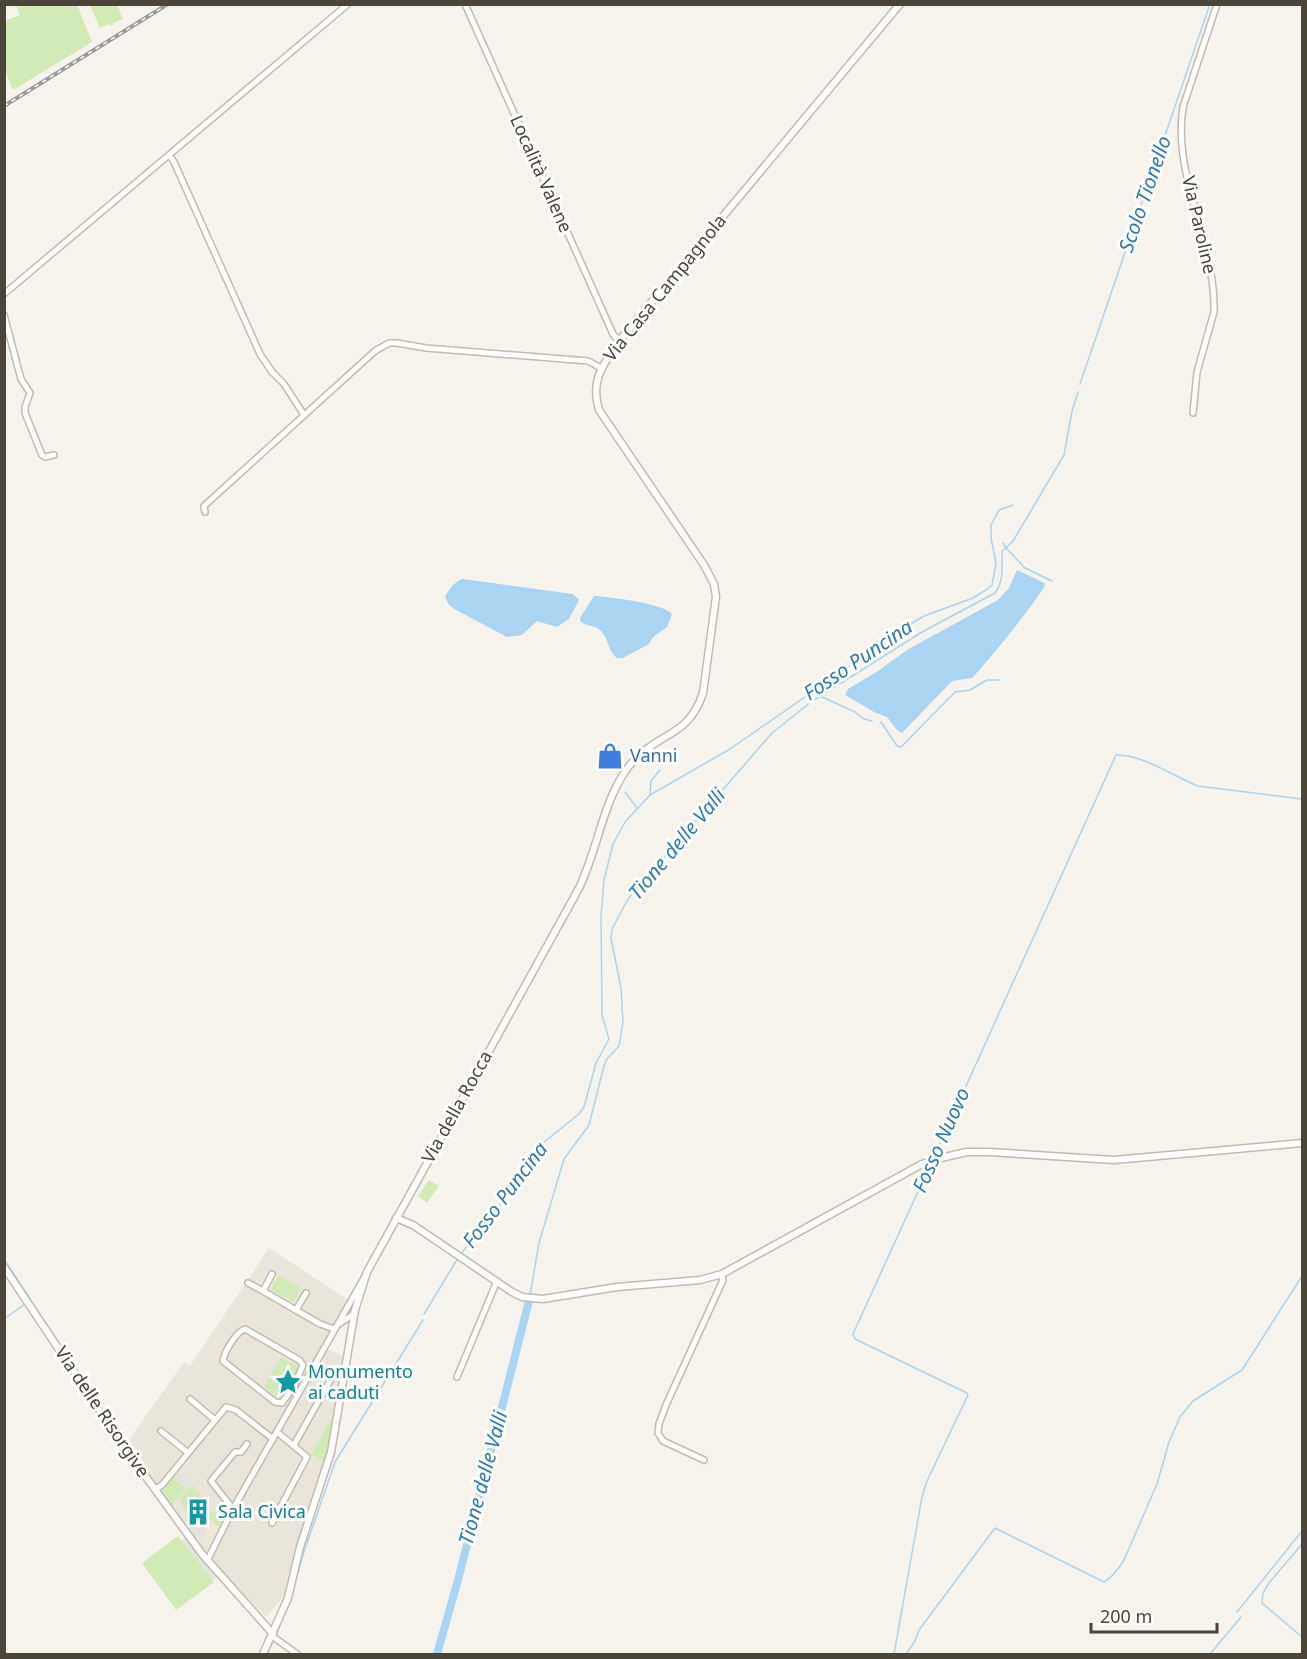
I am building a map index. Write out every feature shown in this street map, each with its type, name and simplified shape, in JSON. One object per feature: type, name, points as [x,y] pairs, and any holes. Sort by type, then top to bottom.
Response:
[{"type":"street","points":[[4,294],[348,4]]},
{"type":"street","name":"Località Valene","points":[[465,4],[613,334],[619,341]]},
{"type":"street","name":"Via Paroline","points":[[1194,413],[1197,372],[1214,312],[1214,302],[1207,260],[1184,160],[1181,117],[1217,4]]},
{"type":"street","name":"Via Casa Campagnola","points":[[716,597],[714,584],[704,565],[598,411],[595,388],[601,368],[619,341],[900,5]]},
{"type":"street","points":[[169,155],[260,354],[272,372],[284,384],[304,415]]},
{"type":"street","points":[[4,315],[21,379],[30,393],[25,413],[42,455],[45,457],[54,455]]},
{"type":"street","points":[[205,512],[204,506],[212,498],[375,351],[389,343],[588,362],[601,368]]},
{"type":"street","name":"Via della Rocca","points":[[263,1654],[274,1635],[288,1598],[300,1547],[331,1452],[355,1312],[364,1278],[578,890],[594,854],[609,803],[620,779],[641,753],[677,731],[698,707],[704,685],[716,597]]},
{"type":"street","points":[[396,1218],[413,1225],[522,1297],[532,1299],[561,1297],[617,1287],[700,1280],[722,1274],[922,1164],[966,1152],[1114,1160],[1302,1143]]},
{"type":"street","name":"Via delle Risorgive","points":[[4,1267],[122,1444],[207,1561],[274,1635]]},
{"type":"street","points":[[263,1291],[272,1274]]},
{"type":"street","points":[[704,1460],[663,1441],[658,1433],[659,1424],[723,1280],[722,1274]]},
{"type":"street","points":[[207,1561],[233,1509],[364,1278]]},
{"type":"street","points":[[457,1377],[497,1281]]},
{"type":"street","points":[[248,1282],[334,1330]]},
{"type":"street","points":[[296,1310],[306,1293]]},
{"type":"street","points":[[334,1330],[355,1312],[352,1307],[343,1313]]},
{"type":"street","points":[[334,1330],[345,1324],[351,1326],[352,1331]]},
{"type":"street","points":[[245,1329],[302,1362],[303,1367],[295,1384],[285,1402],[277,1404],[225,1363],[223,1357],[238,1334],[245,1329]]},
{"type":"street","points":[[294,1445],[331,1379]]},
{"type":"street","points":[[295,1384],[302,1388]]},
{"type":"street","points":[[190,1399],[215,1420]]},
{"type":"street","points":[[155,1489],[162,1485],[226,1407],[233,1408],[273,1439]]},
{"type":"street","points":[[161,1431],[188,1452]]},
{"type":"street","points":[[272,1523],[307,1459],[306,1455],[277,1432]]},
{"type":"street","points":[[233,1509],[211,1481],[235,1452],[241,1452],[247,1444]]},
{"type":"street","points":[[202,1554],[214,1546]]},
{"type":"street","points":[[259,1619],[268,1623],[274,1635],[297,1654]]},
{"type":"street","points":[[268,1623],[280,1619]]},
{"type":"shaded area","points":[[269,1248],[348,1300],[321,1345],[347,1359],[328,1450],[298,1544],[285,1594],[266,1617],[210,1560],[126,1444],[184,1362],[190,1366]]},
{"type":"shaded area","points":[[179,1472],[181,1474],[183,1472],[192,1480],[186,1489],[173,1479]]},
{"type":"shaded area","points":[[203,1497],[218,1516],[221,1515],[224,1519],[211,1543],[198,1544],[178,1516]]},
{"type":"shaded area","points":[[192,1511],[207,1532],[202,1541],[198,1542],[186,1526],[188,1524],[184,1518]]},
{"type":"shaded area","points":[[186,1537],[217,1576],[213,1580],[181,1541]]},
{"type":"green space","points":[[16,5],[77,5],[92,42],[13,90],[5,71],[4,21],[20,15]]},
{"type":"green space","points":[[90,5],[117,5],[123,19],[113,23],[114,25],[110,24],[100,28]]},
{"type":"green space","points":[[429,1180],[439,1186],[427,1203],[418,1196]]},
{"type":"green space","points":[[279,1275],[301,1288],[293,1302],[271,1289]]},
{"type":"green space","points":[[281,1357],[300,1368],[282,1400],[264,1387]]},
{"type":"green space","points":[[331,1419],[334,1420],[325,1463],[311,1455]]},
{"type":"green space","points":[[174,1475],[176,1476],[174,1479],[186,1489],[170,1506],[162,1491]]},
{"type":"green space","points":[[191,1483],[202,1497],[186,1510],[179,1499]]},
{"type":"green space","points":[[213,1510],[224,1519],[219,1527],[207,1515]]},
{"type":"green space","points":[[178,1536],[214,1582],[176,1610],[142,1563]]},
{"type":"water","points":[[1017,570],[1044,583],[1045,586],[1029,609],[972,678],[952,681],[902,733],[887,717],[845,695],[848,689],[907,650],[998,600],[1009,588]]},
{"type":"water","points":[[463,579],[573,594],[579,600],[569,619],[557,627],[537,621],[522,635],[507,637],[449,605],[446,594],[455,583]]},
{"type":"water","points":[[594,596],[647,604],[672,614],[667,627],[653,637],[649,644],[623,658],[617,658],[600,629],[581,622],[580,618]]},
{"type":"waterway","name":"Scolo Tionello","points":[[1080,384],[1210,4]]},
{"type":"waterway","name":"Scolo Tionello","points":[[1052,581],[1025,568],[1006,548],[1013,541],[1064,455],[1078,392]]},
{"type":"waterway","name":"Fosso Puncina","points":[[461,1254],[544,1142],[579,1114],[584,1107],[596,1063],[609,1039],[602,1015],[601,917],[604,880],[613,844],[625,822],[650,795],[730,749],[878,644],[924,616],[973,598],[986,590],[992,585],[996,563],[991,525],[999,510],[1013,505]]},
{"type":"waterway","name":"Tione delle Valli","points":[[530,1295],[539,1243],[564,1159],[589,1125],[604,1066],[619,1046],[623,1022],[621,988],[611,938],[612,929],[628,899],[772,733],[811,702],[922,632],[995,593],[1001,578],[1002,551],[1006,548],[1003,543]]},
{"type":"waterway","name":"Tione delle Valli","points":[[881,722],[897,746],[901,747],[955,692],[970,690],[987,680],[999,680]]},
{"type":"waterway","name":"Tione delle Valli","points":[[820,696],[872,721]]},
{"type":"waterway","name":"Fosso Nuovo","points":[[933,1159],[1116,755],[1137,758],[1198,786],[1302,799]]},
{"type":"waterway","name":"Fosso Puncina","points":[[650,795],[651,781],[660,770]]},
{"type":"waterway","name":"Fosso Puncina","points":[[625,792],[637,808]]},
{"type":"waterway","name":"Fosso Nuovo","points":[[894,1654],[922,1497],[927,1481],[968,1395],[855,1339],[853,1334],[931,1163]]},
{"type":"waterway","name":"Fosso Puncina","points":[[424,1314],[458,1258]]},
{"type":"waterway","points":[[4,1259],[29,1300]]},
{"type":"waterway","points":[[906,1654],[919,1630],[995,1528],[1104,1582],[1110,1578],[1124,1560],[1157,1484],[1169,1442],[1180,1417],[1193,1401],[1242,1370],[1302,1276]]},
{"type":"waterway","name":"Tione delle Valli","points":[[437,1654],[529,1301]]},
{"type":"waterway","points":[[4,1319],[25,1304]]},
{"type":"waterway","name":"Fosso Puncina","points":[[291,1596],[335,1462],[423,1320]]},
{"type":"waterway","points":[[1237,1612],[1302,1531]]},
{"type":"waterway","points":[[1302,1544],[1269,1583],[1263,1593],[1262,1603],[1302,1637]]},
{"type":"waterway","name":"Fosso Puncina","points":[[276,1635],[290,1601]]},
{"type":"waterway","points":[[1210,1654],[1241,1617]]},
{"type":"waterway","name":"Fosso Puncina","points":[[267,1654],[274,1639]]},
{"type":"railway","points":[[4,106],[168,4]]},
{"type":"place","name":"Vanni","points":[[610,756]]},
{"type":"place","name":"Monumento ai caduti","points":[[288,1382]]},
{"type":"place","name":"Sala Civica","points":[[198,1512]]}]
